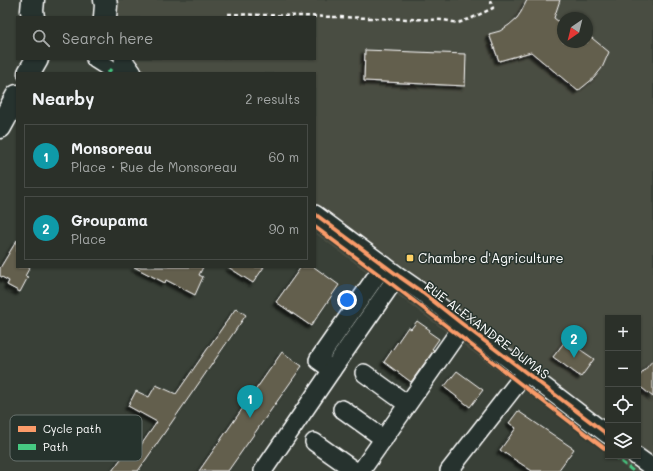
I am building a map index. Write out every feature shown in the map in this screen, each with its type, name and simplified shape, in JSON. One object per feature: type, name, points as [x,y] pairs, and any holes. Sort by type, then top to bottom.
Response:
[{"type":"main road","points":[[105,0],[105,16]]},
{"type":"main road","points":[[30,72],[36,60]]},
{"type":"main road","points":[[0,127],[16,98]]},
{"type":"street","points":[[97,60],[115,72]]},
{"type":"street","points":[[124,60],[132,72]]},
{"type":"street","name":"RUE ALEXANDRE DUMAS","points":[[316,215],[423,293],[605,433]]},
{"type":"street","points":[[332,370],[318,360],[384,265]]},
{"type":"street","points":[[263,471],[332,370],[390,288],[400,277]]},
{"type":"street","points":[[361,471],[457,334],[461,323]]},
{"type":"street","points":[[449,471],[526,372]]},
{"type":"street","points":[[364,373],[407,404]]},
{"type":"street","points":[[342,409],[384,439]]},
{"type":"street","points":[[314,442],[355,471]]},
{"type":"street","points":[[640,459],[653,468]]},
{"type":"path","points":[[316,16],[444,20],[458,23],[493,8],[490,0]]},
{"type":"path","points":[[228,14],[300,16]]},
{"type":"shaded area","points":[[100,0],[653,0],[653,471],[629,471],[614,459],[641,459],[641,315],[605,315],[605,452],[316,234],[316,72],[101,72],[85,60],[316,60],[316,16],[94,16]]},
{"type":"building","points":[[527,0],[560,0],[554,18],[557,20],[557,48],[593,48],[593,39],[609,52],[602,68],[594,78],[578,91],[531,52],[499,61],[489,34],[500,31],[509,25],[521,12]]},
{"type":"building","points":[[365,50],[466,54],[465,86],[364,81]]},
{"type":"building","points":[[16,242],[16,268],[29,268],[25,276],[28,277],[20,292],[7,285],[9,281],[0,276],[0,268]]},
{"type":"building","points":[[136,268],[202,268],[199,275],[203,277],[195,295],[166,280],[165,283]]},
{"type":"building","points":[[230,268],[263,268],[253,283]]},
{"type":"building","points":[[300,268],[315,268],[339,285],[311,326],[276,302]]},
{"type":"building","points":[[236,308],[246,315],[138,471],[112,471],[119,461],[142,461],[142,444],[157,422],[128,406],[136,391],[149,397],[156,385],[176,394]]},
{"type":"building","points":[[417,321],[430,330],[429,332],[439,339],[432,349],[434,350],[411,382],[384,362],[408,327],[411,329]]},
{"type":"building","points":[[566,340],[594,359],[581,377],[553,357]]},
{"type":"building","points":[[282,352],[302,366],[228,471],[199,471]]},
{"type":"building","points":[[653,360],[653,397],[641,387],[641,374]]},
{"type":"building","points":[[457,371],[483,390],[470,407],[444,387]]},
{"type":"building","points":[[518,411],[574,449],[558,471],[532,471],[500,450],[516,428],[509,423]]},
{"type":"marked path","points":[[618,459],[633,471]]},
{"type":"cycle path","points":[[316,215],[423,293],[605,433]]},
{"type":"cycle path","points":[[316,228],[393,285],[605,449]]},
{"type":"place","name":"Chambre d'Agriculture","points":[[410,258]]},
{"type":"place","name":"Groupama","points":[[574,358]]},
{"type":"place","name":"Monsoreau","points":[[250,418]]}]
